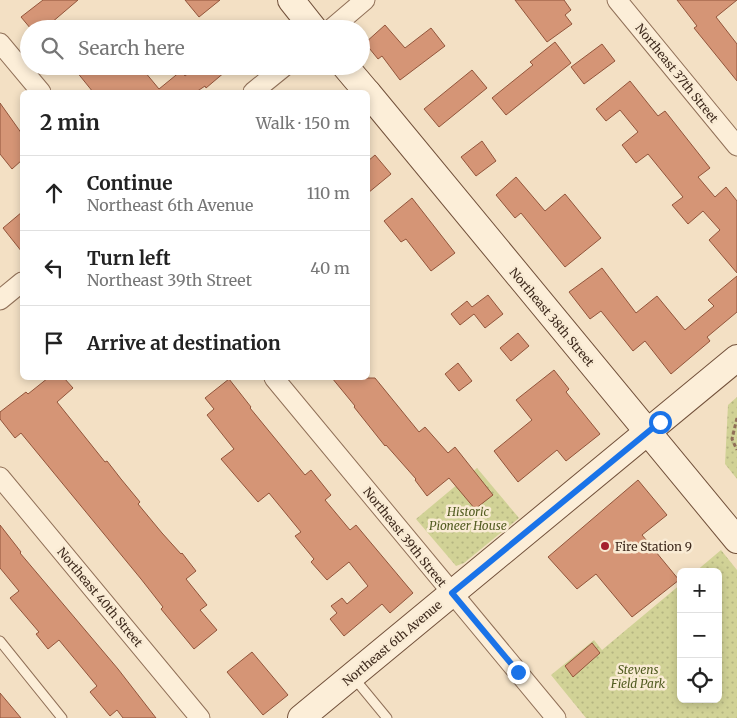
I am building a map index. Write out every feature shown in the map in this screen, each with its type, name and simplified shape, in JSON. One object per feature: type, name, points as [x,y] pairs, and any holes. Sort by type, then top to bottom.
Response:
[{"type":"street","points":[[291,0],[307,20]]},
{"type":"street","points":[[342,20],[365,0]]},
{"type":"street","name":"Northeast 37th Street","points":[[617,0],[737,146]]},
{"type":"street","points":[[0,43],[20,67]]},
{"type":"street","points":[[27,75],[39,90]]},
{"type":"street","points":[[255,90],[274,75]]},
{"type":"street","name":"Northeast 38th Street","points":[[352,75],[365,90]]},
{"type":"street","name":"Northeast 38th Street","points":[[370,97],[737,540]]},
{"type":"street","points":[[0,300],[20,284]]},
{"type":"street","name":"Northeast 6th Avenue","points":[[301,718],[737,358]]},
{"type":"street","name":"Northeast 39th Street","points":[[276,380],[556,718]]},
{"type":"street","name":"Northeast 40th Street","points":[[0,477],[200,718]]},
{"type":"lane","points":[[0,641],[62,718]]},
{"type":"lane","points":[[352,676],[387,718]]},
{"type":"path","points":[[737,418],[732,439],[737,450]]},
{"type":"green space","points":[[737,397],[737,479],[725,464],[728,405]]},
{"type":"green space","name":"Historic Pioneer House","points":[[477,468],[519,518],[464,563],[456,566],[416,519]]},
{"type":"green space","name":"Stevens Field Park","points":[[721,550],[737,570],[737,718],[586,718],[551,675],[594,640],[602,650],[677,587],[677,703],[722,703],[722,568],[700,568]]},
{"type":"building","points":[[43,0],[78,0],[55,20],[24,20],[21,17]]},
{"type":"building","points":[[185,0],[220,0],[199,17]]},
{"type":"building","points":[[515,0],[564,0],[571,10],[565,15],[572,24],[547,42]]},
{"type":"building","points":[[677,0],[737,0],[716,17],[737,44],[737,81],[694,28],[697,26]]},
{"type":"building","points":[[385,25],[405,48],[431,28],[445,46],[400,80],[382,56],[378,59],[370,49],[370,38]]},
{"type":"building","points":[[555,42],[571,63],[506,115],[492,98],[533,65],[530,62]]},
{"type":"building","points":[[602,44],[615,61],[584,84],[571,67]]},
{"type":"building","points":[[472,70],[487,88],[439,127],[424,109]]},
{"type":"building","points":[[79,75],[147,75],[159,89],[176,75],[221,75],[206,88],[205,86],[199,90],[91,90]]},
{"type":"building","points":[[630,81],[658,116],[665,111],[710,168],[698,177],[715,197],[726,187],[737,201],[737,273],[709,240],[720,230],[703,211],[688,224],[672,205],[683,197],[648,154],[636,163],[622,145],[638,132],[620,110],[606,121],[596,109]]},
{"type":"building","points":[[0,103],[20,131],[20,162],[12,169],[0,154]]},
{"type":"building","points":[[482,141],[496,161],[476,176],[461,157]]},
{"type":"building","points":[[375,155],[391,174],[370,191],[370,159]]},
{"type":"building","points":[[516,177],[545,211],[565,194],[601,238],[565,267],[521,213],[515,218],[496,195]]},
{"type":"building","points":[[412,198],[455,253],[431,271],[406,239],[401,242],[384,221]]},
{"type":"building","points":[[20,214],[20,249],[3,228]]},
{"type":"building","points":[[602,268],[636,313],[657,296],[685,330],[714,306],[708,300],[737,276],[737,312],[707,337],[710,341],[671,374],[645,341],[633,351],[601,311],[590,319],[569,292]]},
{"type":"building","points":[[488,295],[503,314],[485,328],[474,314],[460,325],[451,314],[467,301],[472,307]]},
{"type":"building","points":[[518,333],[529,346],[511,361],[500,348]]},
{"type":"building","points":[[458,363],[472,381],[459,391],[445,374]]},
{"type":"building","points":[[554,370],[569,389],[566,392],[600,434],[566,461],[557,450],[518,482],[494,451],[532,420],[516,400]]},
{"type":"building","points":[[370,378],[375,378],[419,432],[425,427],[448,453],[455,447],[493,495],[475,509],[449,478],[427,496],[416,479],[385,446],[334,380],[370,380]]},
{"type":"building","points":[[46,380],[66,380],[73,388],[57,402],[140,502],[138,504],[196,571],[186,579],[207,605],[200,610],[217,630],[194,649],[161,609],[163,607],[141,579],[21,433],[15,438],[0,419],[0,412],[26,392],[28,394]]},
{"type":"building","points":[[230,380],[250,408],[305,475],[311,470],[331,495],[325,500],[350,530],[356,525],[413,593],[390,613],[382,604],[344,636],[330,619],[337,613],[331,606],[342,598],[347,604],[368,586],[349,562],[327,580],[311,562],[314,559],[295,536],[301,532],[269,493],[258,502],[221,459],[234,449],[207,415],[214,409],[205,398]]},
{"type":"building","name":"Fire Station 9","points":[[638,480],[667,515],[642,535],[677,578],[677,582],[632,617],[596,574],[577,589],[548,557]]},
{"type":"building","points":[[0,525],[20,553],[118,669],[156,718],[123,718],[117,710],[110,716],[90,692],[97,686],[59,640],[48,649],[36,634],[39,632],[10,598],[19,591],[0,568]]},
{"type":"building","points":[[592,643],[600,653],[573,677],[565,666]]},
{"type":"building","points":[[252,652],[288,695],[263,715],[227,672]]},
{"type":"building","points":[[0,693],[21,718],[0,718]]},
{"type":"place","name":"Fire Station 9","points":[[605,546]]},
{"type":"route","points":[[518,672],[452,593],[660,422]]}]
